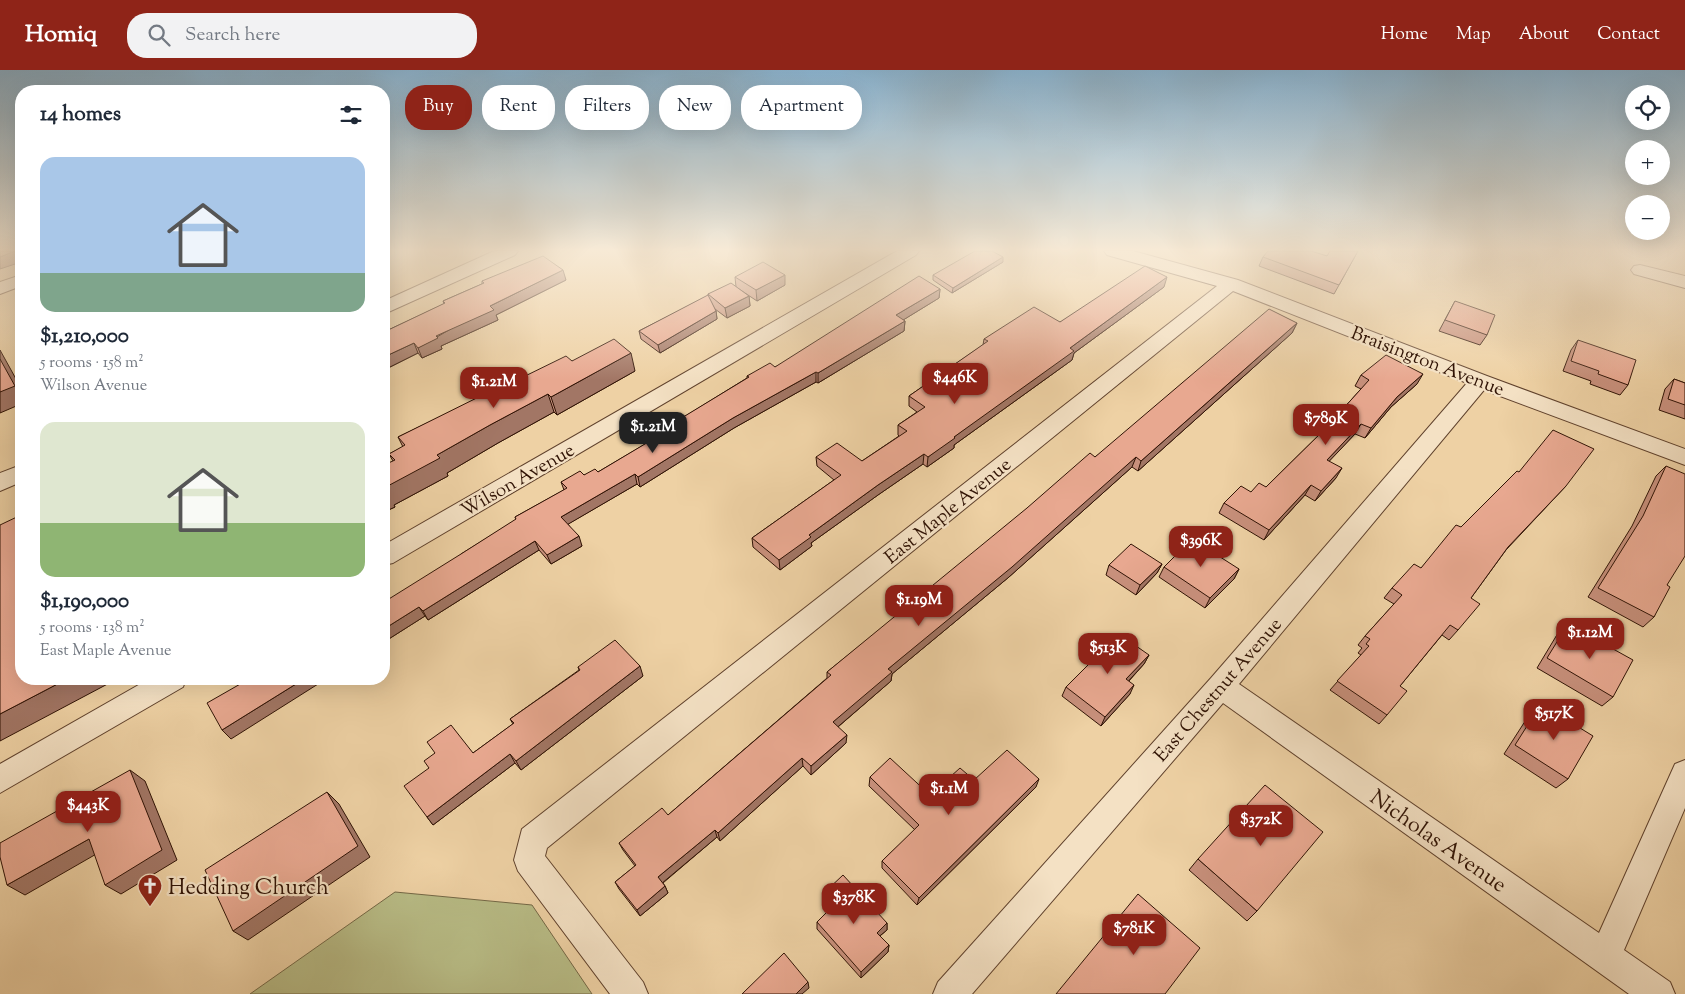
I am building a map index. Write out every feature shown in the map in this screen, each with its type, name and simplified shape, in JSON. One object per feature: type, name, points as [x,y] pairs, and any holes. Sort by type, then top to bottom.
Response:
[{"type":"street","points":[[390,305],[414,294]]},
{"type":"street","name":"Wilson Avenue","points":[[390,553],[836,294]]},
{"type":"street","name":"East Maple Avenue","points":[[631,994],[529,860],[533,840],[1218,294]]},
{"type":"street","name":"Braisington Avenue","points":[[1257,294],[1480,381],[1685,457]]},
{"type":"street","name":"East Chestnut Avenue","points":[[950,994],[1220,686],[1480,381]]},
{"type":"street","points":[[0,483],[15,476]]},
{"type":"street","points":[[0,779],[163,685]]},
{"type":"street","name":"Nicholas Avenue","points":[[1220,686],[1658,994]]},
{"type":"street","points":[[1605,956],[1685,774]]},
{"type":"green space","points":[[395,892],[532,905],[592,994],[250,994]]},
{"type":"building","points":[[459,294],[514,294],[490,306],[494,310],[436,336],[438,338],[418,348],[414,343],[390,354],[390,329],[445,303],[443,301]]},
{"type":"building","points":[[708,294],[746,294],[749,296],[725,308]]},
{"type":"building","points":[[890,294],[931,294],[896,315],[905,321],[818,373],[816,372],[733,418],[638,477],[635,474],[561,517],[579,536],[547,555],[535,541],[423,611],[419,607],[390,625],[390,598],[516,519],[515,517],[567,488],[561,482],[580,471],[584,475],[595,469],[598,472],[665,432],[663,430],[749,377],[747,376],[770,363],[775,367]]},
{"type":"building","points":[[1102,294],[1144,294],[1070,348],[1074,351],[955,438],[928,457],[924,454],[878,485],[809,535],[811,537],[779,560],[752,538],[841,475],[816,457],[837,443],[862,461],[907,431],[898,425],[925,407],[909,396],[988,341],[984,339],[1034,307],[1060,322]]},
{"type":"building","points":[[708,295],[716,311],[658,345],[639,331]]},
{"type":"building","points":[[1455,301],[1495,315],[1487,335],[1445,320]]},
{"type":"building","points":[[1269,309],[1297,323],[1141,461],[1136,457],[1012,567],[888,669],[892,672],[833,722],[847,735],[811,766],[802,758],[718,833],[715,830],[658,877],[665,886],[637,910],[615,882],[636,865],[619,843],[662,808],[668,815],[831,675],[827,672],[1027,508],[1090,453],[1095,457]]},
{"type":"building","points":[[614,339],[631,353],[551,397],[548,394],[490,425],[437,455],[440,458],[390,485],[390,462],[395,460],[390,453],[405,445],[398,437],[566,356],[572,361]]},
{"type":"building","points":[[1578,340],[1636,360],[1628,385],[1598,374],[1599,371],[1571,361]]},
{"type":"building","points":[[1386,355],[1423,374],[1397,397],[1371,428],[1361,424],[1327,460],[1342,468],[1321,491],[1311,485],[1269,530],[1224,503],[1241,486],[1251,492],[1259,483],[1266,487],[1324,430],[1369,380],[1361,375]]},
{"type":"building","points":[[0,359],[15,386],[0,392]]},
{"type":"building","points":[[1674,379],[1685,383],[1685,405],[1668,399]]},
{"type":"building","points":[[1553,430],[1594,449],[1566,486],[1508,547],[1471,598],[1480,604],[1458,630],[1450,625],[1400,686],[1407,691],[1387,715],[1337,681],[1369,646],[1366,644],[1370,639],[1365,636],[1402,595],[1392,588],[1414,564],[1421,568],[1456,525],[1461,527],[1517,471],[1519,472]]},
{"type":"building","points":[[1666,466],[1685,474],[1685,556],[1667,585],[1670,587],[1654,617],[1598,588],[1643,516]]},
{"type":"building","points":[[15,518],[15,685],[56,685],[0,714],[0,525]]},
{"type":"building","points":[[1192,539],[1239,569],[1210,598],[1164,567]]},
{"type":"building","points":[[1131,544],[1162,564],[1140,585],[1109,565]]},
{"type":"building","points":[[1568,624],[1633,660],[1613,697],[1547,658]]},
{"type":"building","points":[[1119,634],[1149,655],[1126,679],[1134,685],[1105,717],[1066,687]]},
{"type":"building","points":[[615,640],[640,666],[516,761],[510,754],[427,817],[404,786],[429,768],[424,761],[435,753],[427,742],[451,725],[473,753],[514,723],[510,719],[580,670],[578,667]]},
{"type":"building","points":[[238,685],[294,685],[222,730],[207,703]]},
{"type":"building","points":[[1541,704],[1593,736],[1568,779],[1515,745]]},
{"type":"building","points":[[1007,750],[1039,779],[919,898],[882,861],[919,825],[870,777],[890,758],[930,795],[960,768],[974,780]]},
{"type":"building","points":[[130,770],[162,850],[105,885],[89,839],[7,885],[0,857],[0,843]]},
{"type":"building","points":[[1265,785],[1323,832],[1257,911],[1198,859]]},
{"type":"building","points":[[327,792],[358,846],[233,931],[205,870]]},
{"type":"building","points":[[843,875],[887,923],[877,933],[889,945],[861,972],[817,922],[836,903],[825,892]]},
{"type":"building","points":[[1138,894],[1200,948],[1165,994],[1056,994]]},
{"type":"building","points":[[784,953],[808,982],[796,994],[742,994]]},
{"type":"place","name":"Hedding Church","points":[[150,907]]}]
